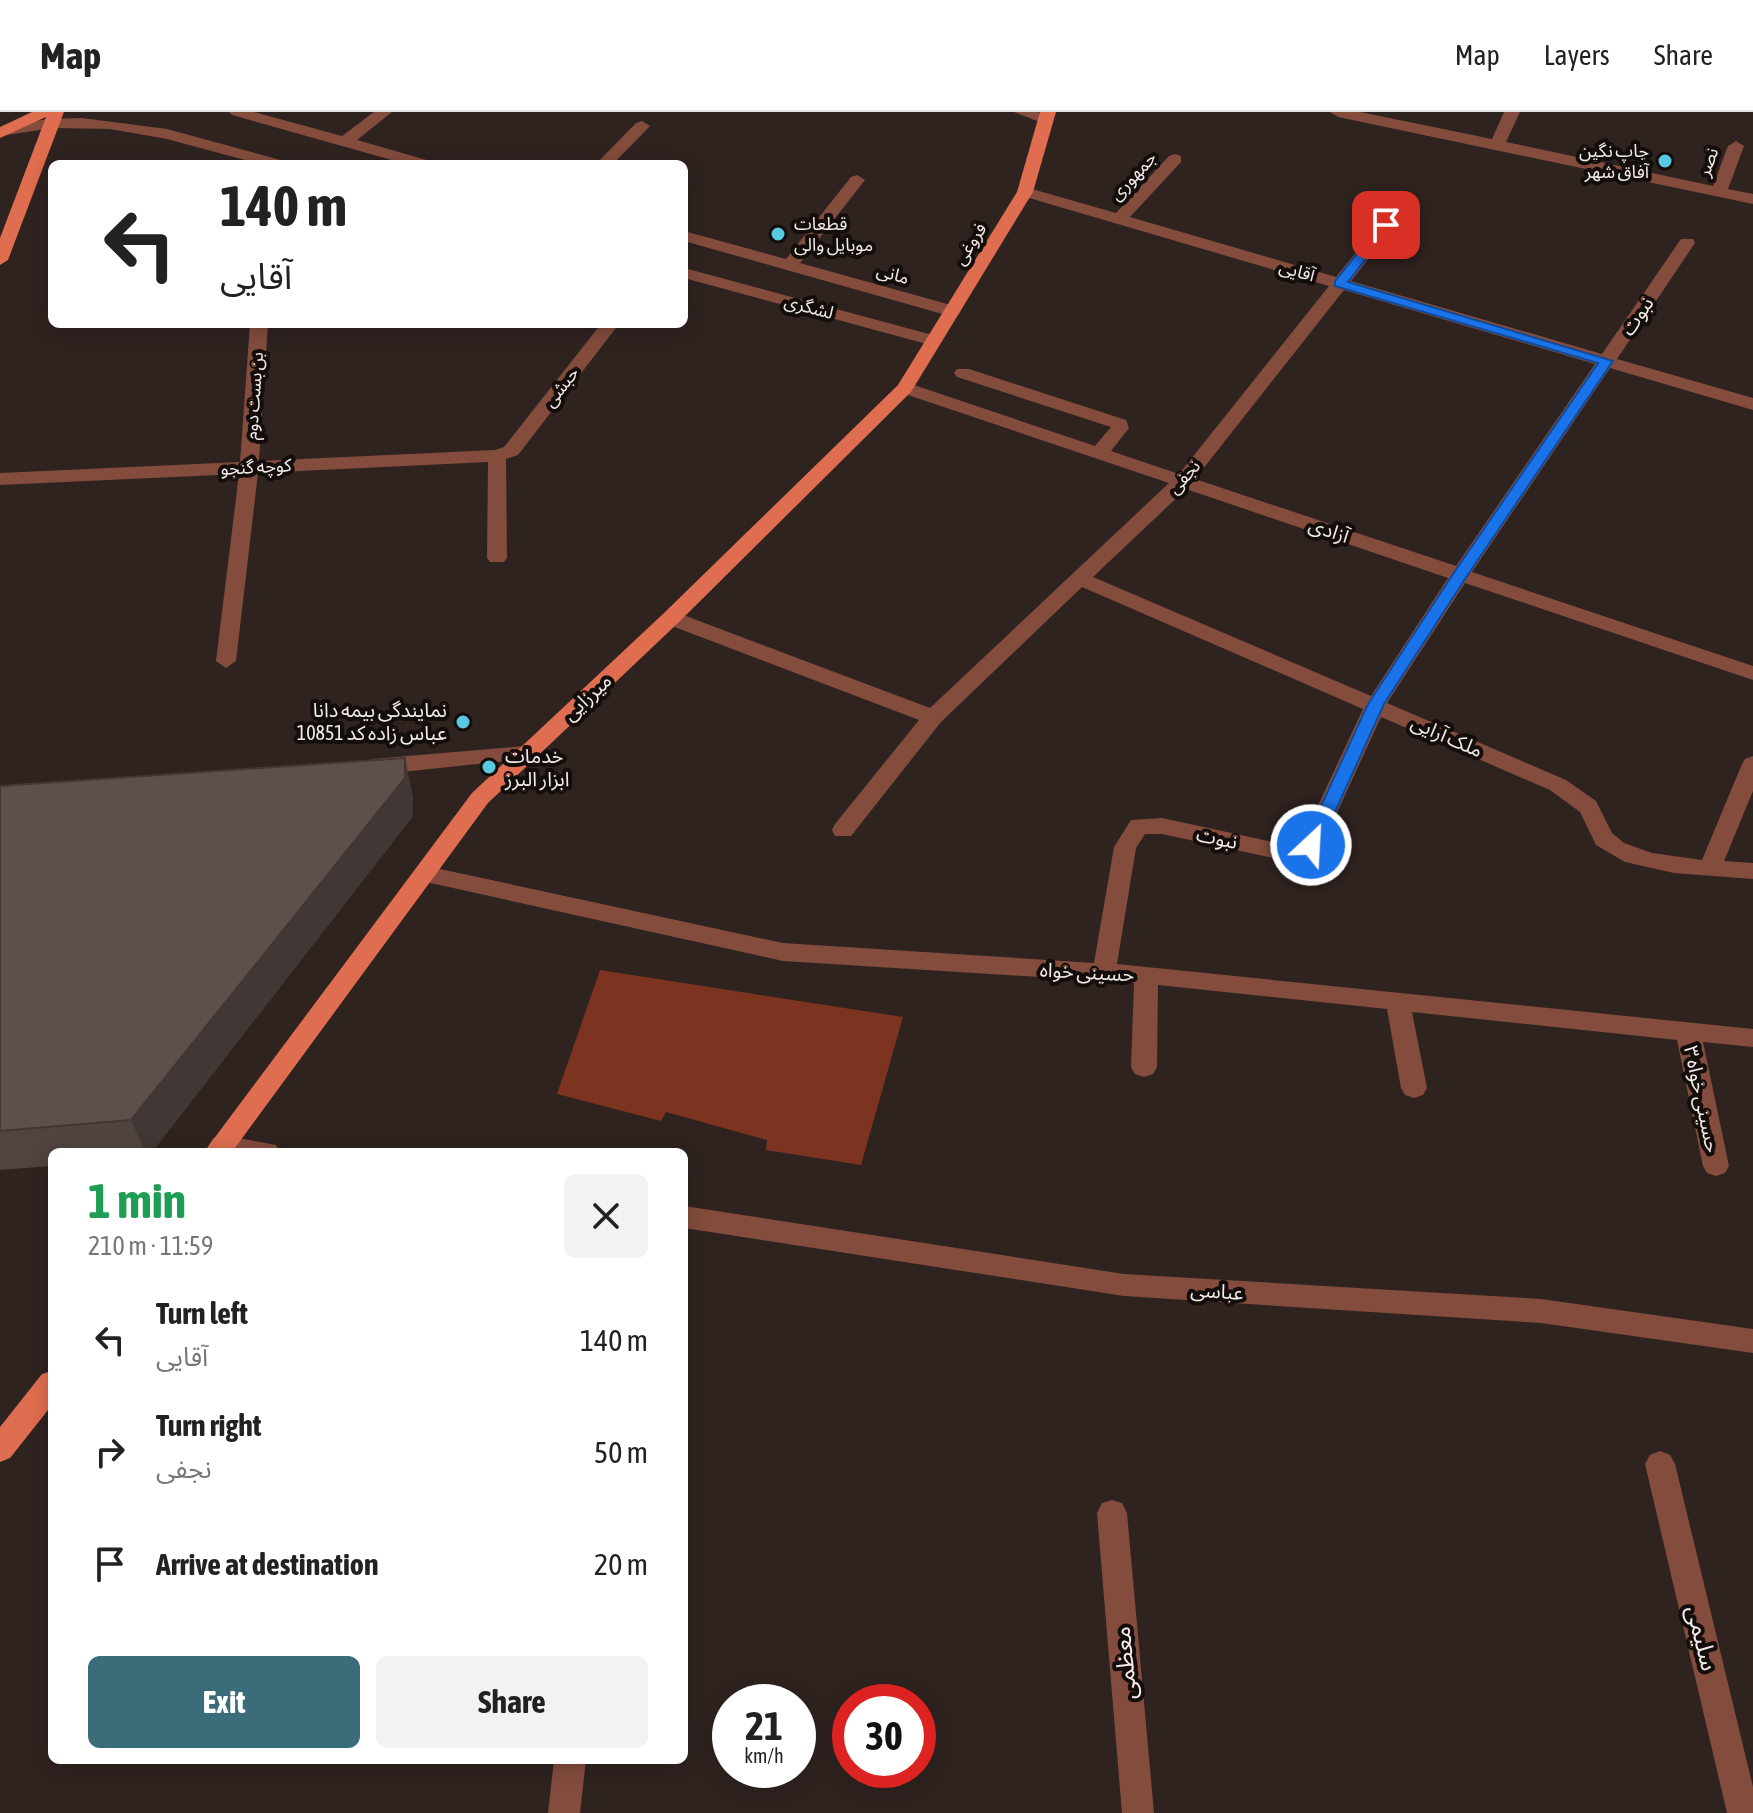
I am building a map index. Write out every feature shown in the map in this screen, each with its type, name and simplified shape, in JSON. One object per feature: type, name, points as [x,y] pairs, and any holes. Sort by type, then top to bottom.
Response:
[{"type":"main road","name":"فروغی","points":[[905,388],[1025,192],[1047,115]]},
{"type":"main road","points":[[0,260],[51,116]]},
{"type":"main road","name":"میرزایی","points":[[220,1148],[480,798],[671,618],[905,388]]},
{"type":"main road","points":[[0,1449],[48,1388]]},
{"type":"street","points":[[237,112],[410,160]]},
{"type":"street","points":[[345,142],[384,112]]},
{"type":"street","points":[[1022,112],[1047,115]]},
{"type":"street","points":[[1338,112],[1753,199]]},
{"type":"street","points":[[1497,145],[1512,112]]},
{"type":"street","points":[[2,132],[51,116],[146,130],[262,160]]},
{"type":"street","points":[[608,160],[642,126]]},
{"type":"street","name":"نصر","points":[[1719,192],[1736,146]]},
{"type":"street","name":"جمهوری","points":[[1120,219],[1175,159]]},
{"type":"street","points":[[789,266],[857,180]]},
{"type":"street","name":"آقایی","points":[[1025,192],[1753,404]]},
{"type":"street","name":"نجفی","points":[[843,830],[933,717],[1183,481],[1402,206]]},
{"type":"street","name":"مانی","points":[[688,237],[952,311]]},
{"type":"street","name":"نبوت","points":[[1104,973],[1125,847],[1139,826],[1162,826],[1283,852],[1299,852],[1311,845],[1376,704],[1460,575],[1687,243]]},
{"type":"street","name":"لشگری","points":[[688,274],[934,341]]},
{"type":"street","name":"بن بست دوم","points":[[226,661],[249,467],[259,328]]},
{"type":"street","name":"حبشی","points":[[504,453],[607,328]]},
{"type":"street","points":[[963,373],[1119,424],[1120,428],[1099,453]]},
{"type":"street","name":"آزادی","points":[[905,388],[1753,673]]},
{"type":"street","points":[[497,558],[504,453]]},
{"type":"street","name":"کوچه گنجو","points":[[0,479],[504,453]]},
{"type":"street","name":"ملک آرایی","points":[[1081,579],[1376,704],[1575,795],[1594,814],[1603,838],[1619,851],[1639,859],[1753,871]]},
{"type":"street","points":[[671,618],[933,717]]},
{"type":"street","points":[[356,769],[526,753]]},
{"type":"street","points":[[1710,867],[1753,764]]},
{"type":"street","name":"حسینی خواه","points":[[426,874],[783,952],[1146,975],[1753,1038]]},
{"type":"street","points":[[1144,1067],[1146,975]]},
{"type":"street","points":[[1398,1003],[1414,1088]]},
{"type":"street","name":"حسینی خواه ۳","points":[[1688,1031],[1716,1166]]},
{"type":"street","name":"عباسی","points":[[688,1218],[1124,1285],[1541,1311],[1753,1341]]},
{"type":"street","name":"سلیمی","points":[[1660,1464],[1743,1813]]},
{"type":"street","name":"معظمی","points":[[1112,1513],[1138,1813]]},
{"type":"street","points":[[564,1813],[570,1764]]},
{"type":"shaded area","points":[[600,970],[903,1017],[861,1165],[766,1150],[767,1140],[666,1112],[661,1121],[557,1094]]},
{"type":"building","points":[[405,758],[405,778],[131,1120],[0,1131],[0,786]]},
{"type":"place","name":"چاپ نگین آفاق شهر","points":[[1665,161]]},
{"type":"place","name":"قطعات موبایل والی","points":[[778,234]]},
{"type":"place","name":"نمایندگی بیمه دانا عباس زاده کد 10851","points":[[463,722]]},
{"type":"place","name":"خدمات ابزار البرز","points":[[489,767]]},
{"type":"route","points":[[1311,845],[1376,704],[1606,361],[1340,283],[1386,225]]}]
